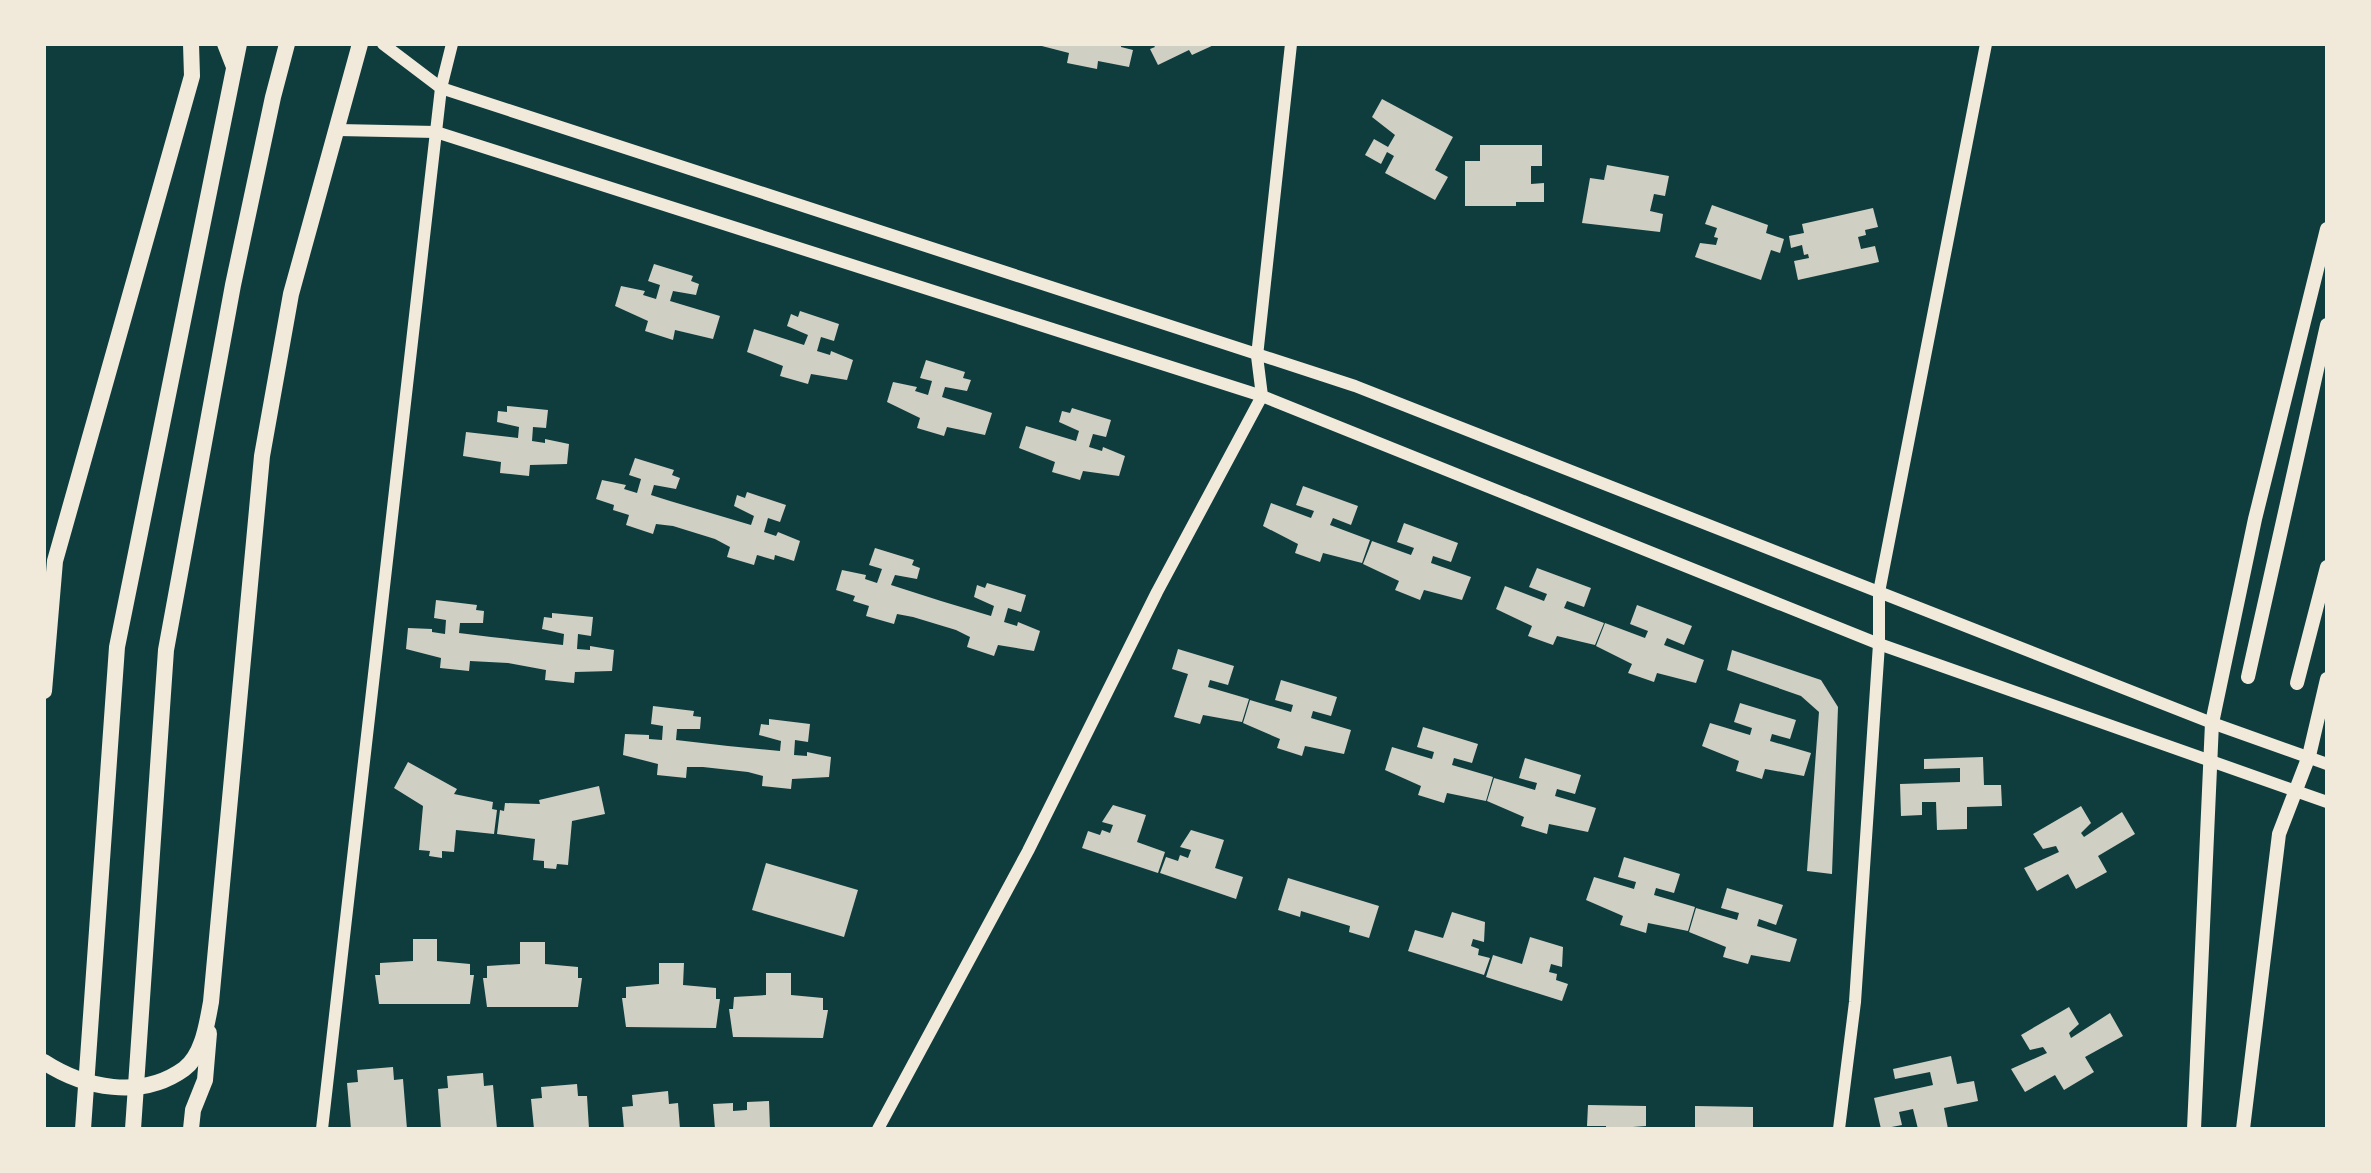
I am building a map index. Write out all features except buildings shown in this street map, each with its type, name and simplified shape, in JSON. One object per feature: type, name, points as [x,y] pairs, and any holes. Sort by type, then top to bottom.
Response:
[{"type":"highway","points":[[44,691],[55,561],[192,76],[191,44]]},
{"type":"highway","points":[[83,1129],[117,647],[192,290],[239,44]]},
{"type":"highway","points":[[133,1129],[166,650],[233,285],[287,44]]},
{"type":"highway","points":[[191,1129],[193,1110],[205,1080],[262,456],[291,294],[360,44]]},
{"type":"highway","points":[[44,1062],[70,1078],[107,1087],[147,1085],[186,1069],[204,1038],[211,1002]]},
{"type":"main road","points":[[224,44],[233,67]]},
{"type":"main road","points":[[2194,1129],[2212,723],[2255,519],[2327,229]]},
{"type":"main road","points":[[2248,677],[2327,325]]},
{"type":"main road","points":[[2297,683],[2327,567]]},
{"type":"main road","points":[[2243,1129],[2279,834],[2309,756],[2327,679]]},
{"type":"street","points":[[383,44],[441,88],[1355,386],[2212,723],[2327,764]]},
{"type":"street","points":[[322,1129],[441,88],[452,44]]},
{"type":"street","points":[[878,1129],[1028,851],[1157,592],[1262,396],[1257,356],[1291,44]]},
{"type":"street","points":[[1839,1129],[1855,1002],[1879,644],[1879,592],[1986,44]]},
{"type":"street","points":[[338,130],[436,132],[1262,396],[1879,644],[2327,802]]}]
